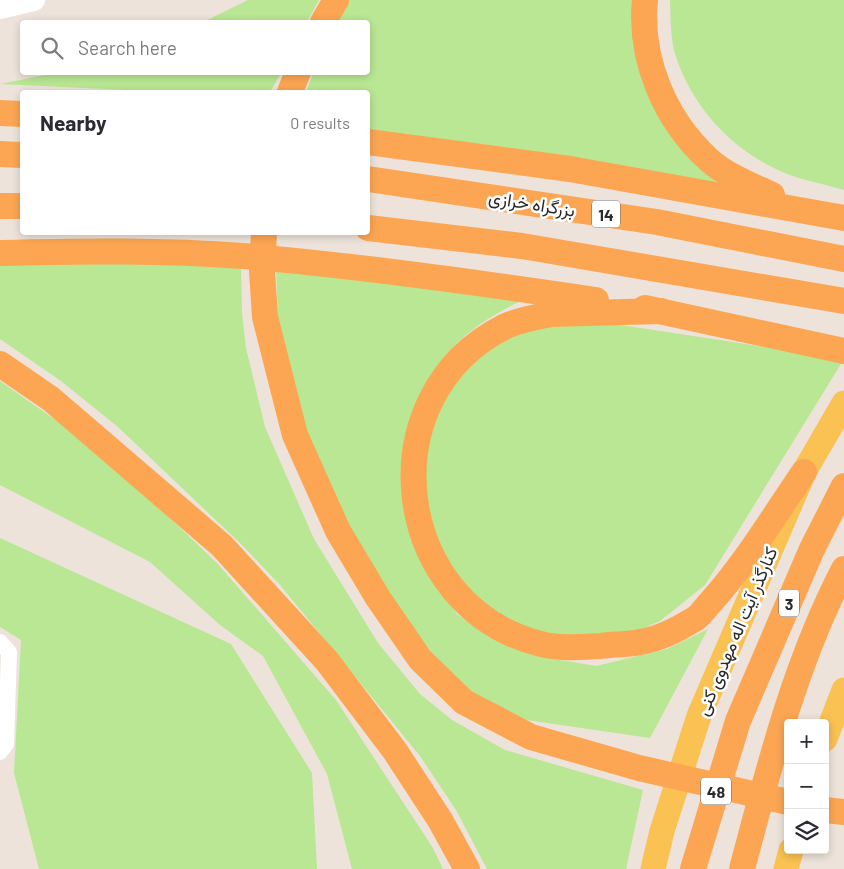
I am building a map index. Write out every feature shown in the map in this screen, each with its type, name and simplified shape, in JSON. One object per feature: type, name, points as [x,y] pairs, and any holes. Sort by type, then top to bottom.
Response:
[{"type":"highway","points":[[324,20],[336,0]]},
{"type":"highway","points":[[644,0],[644,44],[654,77],[669,110],[688,137],[709,160],[729,174],[810,211]]},
{"type":"highway","points":[[291,90],[297,75]]},
{"type":"highway","points":[[0,113],[20,114]]},
{"type":"highway","points":[[370,142],[570,169],[844,218]]},
{"type":"highway","points":[[0,154],[20,155]]},
{"type":"highway","name":"بزرگراه خرازی","points":[[370,179],[657,222],[844,259]]},
{"type":"highway","points":[[0,206],[20,206]]},
{"type":"highway","points":[[370,228],[522,246],[844,301]]},
{"type":"highway","points":[[264,235],[262,271],[265,317],[295,435],[338,531],[378,598],[420,658],[464,702],[531,737],[639,768],[784,801]]},
{"type":"highway","points":[[0,253],[130,251],[242,256],[480,283],[661,311],[844,351]]},
{"type":"highway","points":[[661,311],[551,314],[534,317],[506,326],[480,342],[454,366],[425,412],[417,438],[412,472],[412,495],[421,529],[432,558],[455,592],[481,617],[515,636],[542,645],[580,648],[646,641],[695,620],[724,587],[804,472]]},
{"type":"highway","points":[[0,364],[51,399],[222,546],[327,661],[395,751],[440,820],[467,869]]},
{"type":"highway","name":"3","points":[[738,721],[812,549],[844,486]]},
{"type":"highway","name":"3","points":[[742,869],[775,742],[822,611],[844,569]]},
{"type":"highway","name":"48","points":[[693,865],[738,721]]},
{"type":"highway","points":[[829,810],[844,812]]},
{"type":"main road","points":[[0,8],[34,0]]},
{"type":"main road","name":"کنارگذر آیت اله مهدوی کنی","points":[[653,869],[662,831],[699,716],[804,472],[844,402]]},
{"type":"main road","points":[[829,729],[844,690]]},
{"type":"main road","points":[[786,869],[790,854]]},
{"type":"street","points":[[0,642],[9,652],[6,744],[0,752]]},
{"type":"green space","points":[[248,0],[319,0],[308,20],[207,20]]},
{"type":"green space","points":[[349,0],[633,0],[632,18],[635,53],[645,87],[661,119],[683,150],[699,163],[743,191],[370,133],[370,90],[307,90],[312,75],[370,75],[370,20],[338,20]]},
{"type":"green space","points":[[670,0],[844,0],[844,190],[792,176],[766,164],[733,141],[718,127],[693,95],[676,57],[672,36]]},
{"type":"green space","points":[[45,75],[280,75],[271,90],[127,90],[0,84]]},
{"type":"green space","points":[[0,264],[241,265],[242,313],[246,348],[265,427],[314,539],[378,643],[420,694],[452,720],[505,750],[643,790],[626,869],[487,869],[456,810],[420,756],[280,585],[243,546],[118,427],[61,381],[0,339]]},
{"type":"green space","points":[[276,266],[531,296],[499,312],[473,329],[450,351],[429,380],[422,561],[457,614],[494,639],[548,658],[596,666],[667,649],[708,629],[650,738],[513,718],[474,695],[405,623],[322,482],[279,345]]},
{"type":"green space","points":[[601,322],[844,359],[705,585],[660,621],[630,634],[590,642],[520,630],[469,596],[437,552],[420,475],[433,416],[477,352],[537,324]]},
{"type":"green space","points":[[0,381],[77,435],[134,484],[217,563],[336,700],[433,848],[443,869],[352,869],[327,774],[263,656],[220,625],[150,562],[0,485]]},
{"type":"green space","points":[[0,538],[231,644],[312,773],[317,869],[39,869],[14,773],[21,640],[0,627]]}]
